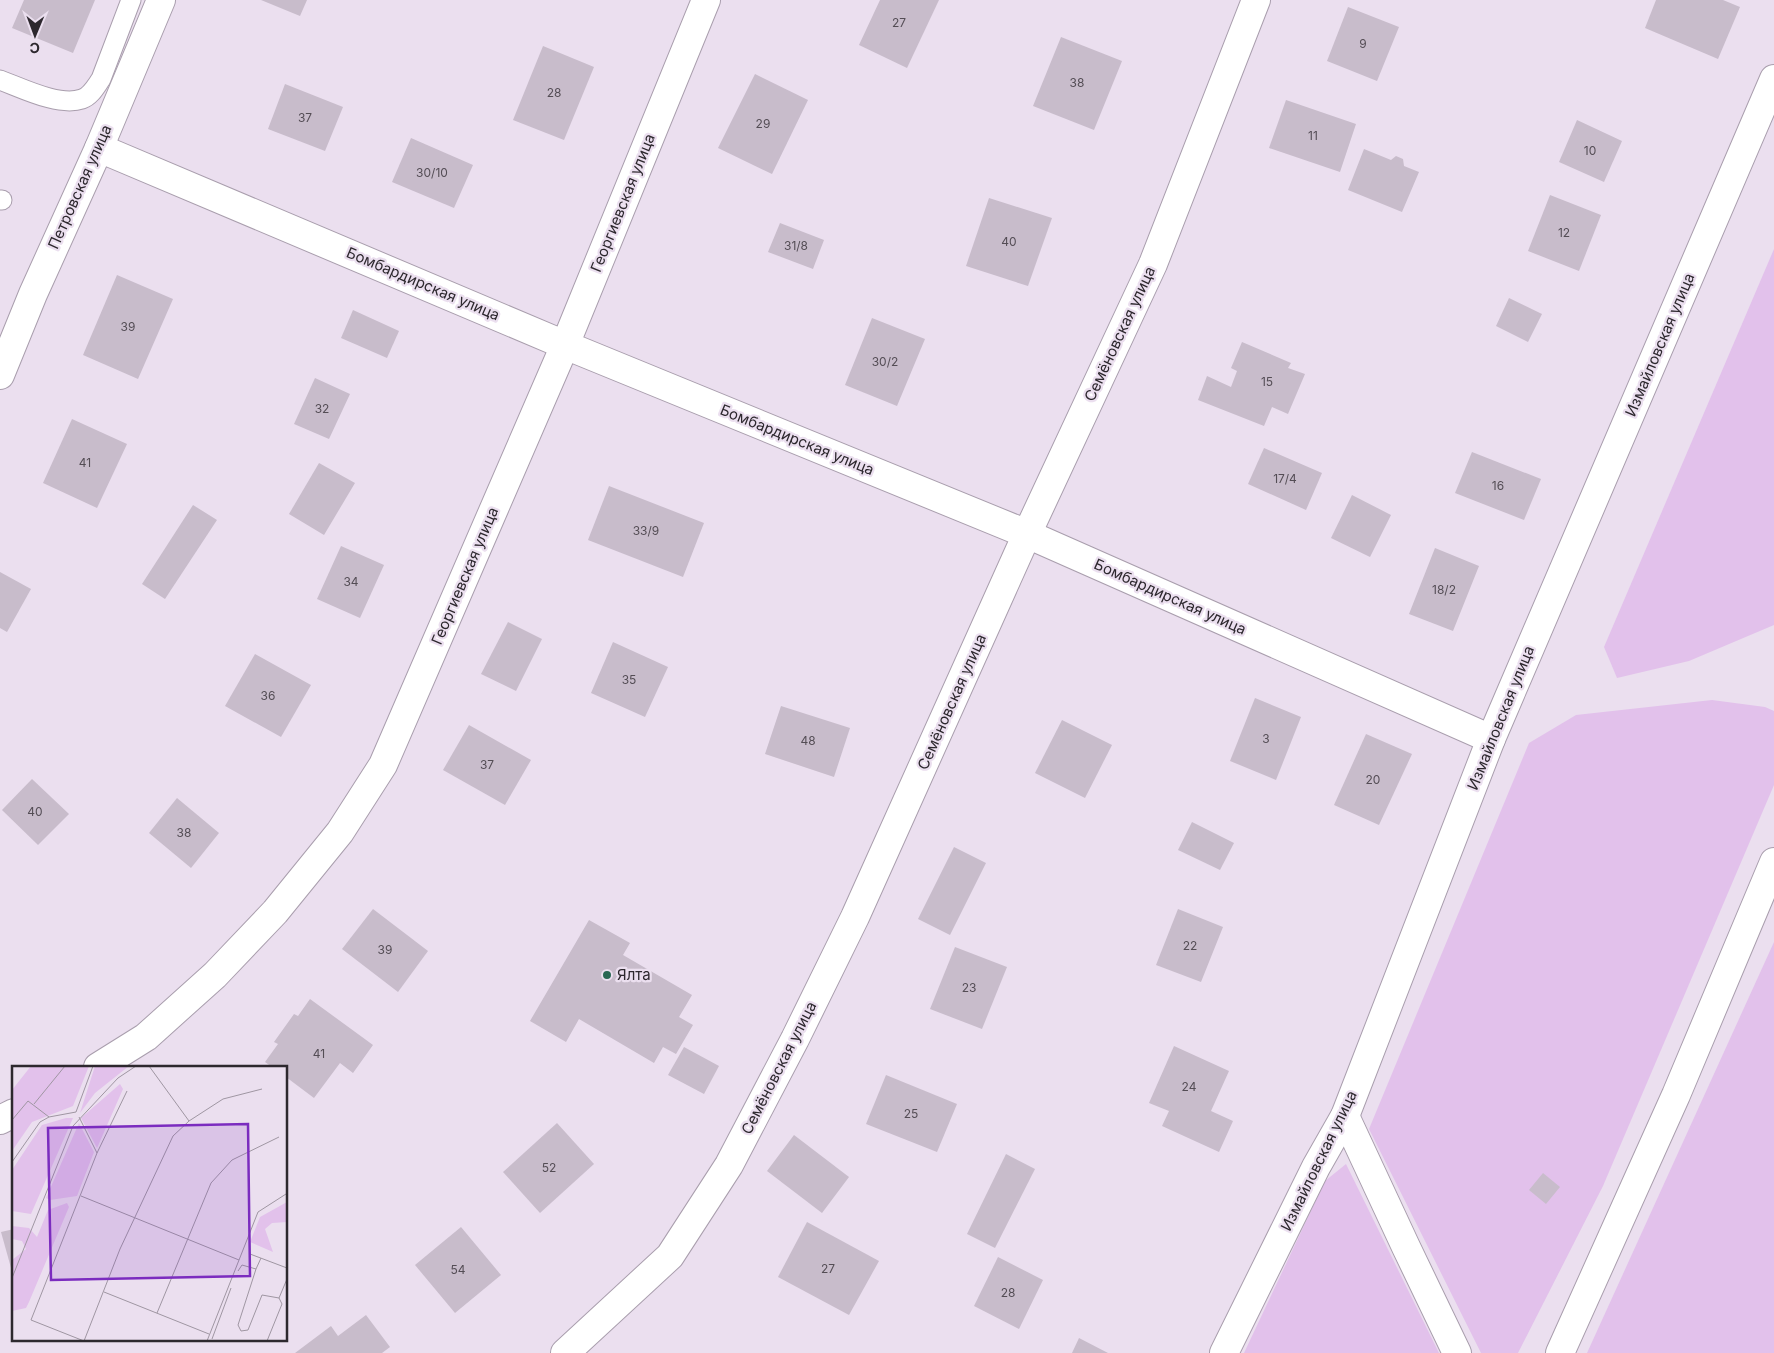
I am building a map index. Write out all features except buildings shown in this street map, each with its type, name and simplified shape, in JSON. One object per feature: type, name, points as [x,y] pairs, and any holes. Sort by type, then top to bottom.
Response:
[{"type":"street","name":"Петровская улица","points":[[0,375],[40,277],[99,148],[161,0]]},
{"type":"street","name":"Георгиевская улица","points":[[100,1066],[146,1037],[215,975],[275,912],[340,832],[383,765],[565,345],[706,0]]},
{"type":"street","name":"Семёновская улица","points":[[565,1353],[670,1256],[729,1165],[794,1039],[855,917],[1027,534],[1153,264],[1256,0]]},
{"type":"street","name":"Измайловская улица","points":[[1224,1353],[1316,1167],[1345,1116],[1491,739],[1774,80]]},
{"type":"street","name":"Бомбардирская улица","points":[[99,148],[565,345],[1027,534],[1491,739]]},
{"type":"street","points":[[1560,1353],[1676,1095],[1774,862]]},
{"type":"street","points":[[0,1120],[12,1114]]},
{"type":"street","points":[[1345,1116],[1457,1353]]},
{"type":"lane","points":[[0,80],[59,101],[84,98],[94,90],[101,79],[131,0]]},
{"type":"shaded area","points":[[1774,249],[1774,625],[1689,661],[1617,678],[1604,647]]},
{"type":"shaded area","points":[[1712,700],[1765,707],[1774,711],[1774,785],[1603,1186],[1518,1353],[1481,1353],[1369,1129],[1529,743],[1576,715]]},
{"type":"shaded area","points":[[1774,942],[1774,1353],[1587,1353]]},
{"type":"shaded area","points":[[1346,1164],[1439,1353],[1244,1353],[1325,1181]]},
{"type":"place","name":"Ялта","points":[[607,975]]}]
